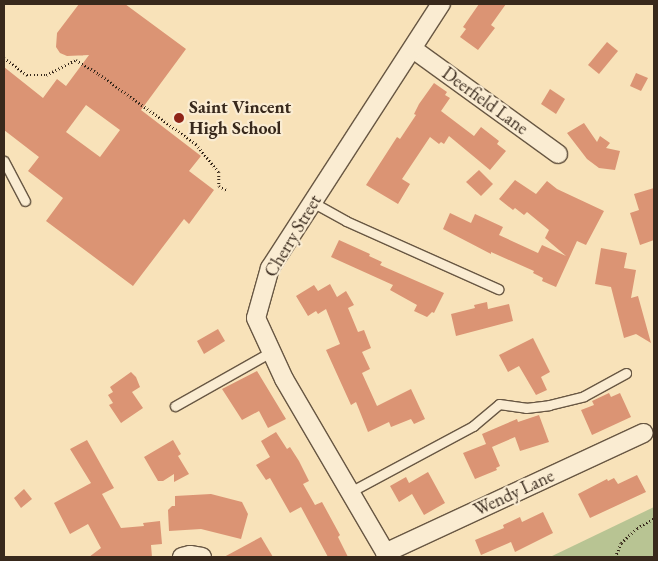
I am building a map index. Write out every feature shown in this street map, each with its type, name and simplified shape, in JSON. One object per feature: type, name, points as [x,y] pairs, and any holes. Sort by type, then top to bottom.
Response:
[{"type":"street","name":"Cherry Street","points":[[387,555],[284,379],[256,318],[262,291],[270,268],[441,4]]},
{"type":"street","name":"Deerfield Lane","points":[[413,48],[558,154]]},
{"type":"street","name":"Wendy Lane","points":[[387,555],[643,433]]},
{"type":"street","points":[[182,557],[190,555],[202,557]]},
{"type":"lane","points":[[4,161],[25,201]]},
{"type":"lane","points":[[312,202],[346,221],[498,289]]},
{"type":"lane","points":[[175,406],[271,352]]},
{"type":"lane","points":[[350,492],[473,426],[499,404],[526,408],[584,396],[626,373]]},
{"type":"path","points":[[4,58],[27,76],[46,76],[76,60],[99,74],[196,144],[219,172],[219,186],[227,190]]},
{"type":"path","points":[[616,557],[621,544],[637,528],[654,518]]},
{"type":"green space","points":[[654,507],[654,557],[550,557]]},
{"type":"building","points":[[79,4],[125,4],[186,49],[141,110],[201,156],[189,171],[214,190],[189,224],[184,219],[133,286],[46,221],[63,198],[28,171],[39,157],[4,130],[4,67],[43,98],[57,79],[66,86],[89,55],[67,56],[60,53],[56,47],[57,33]],"holes":[[[86,105],[120,130],[100,157],[66,132]]]},
{"type":"building","points":[[479,4],[506,4],[491,25],[495,28],[478,50],[460,37],[466,29],[463,27]]},
{"type":"building","points":[[607,42],[618,51],[599,74],[588,65]]},
{"type":"building","points":[[636,73],[648,78],[641,91],[630,86]]},
{"type":"building","points":[[434,83],[447,92],[445,95],[450,98],[441,111],[474,136],[481,127],[499,141],[497,144],[506,151],[490,170],[449,136],[444,144],[441,142],[439,144],[430,137],[402,179],[410,184],[398,204],[366,185],[397,137],[400,139],[416,115],[414,114],[419,104]]},
{"type":"building","points":[[550,89],[565,99],[556,114],[541,104]]},
{"type":"building","points":[[584,123],[597,142],[600,136],[610,143],[606,148],[620,151],[615,170],[599,168],[587,159],[567,133]]},
{"type":"building","points":[[479,170],[493,184],[481,196],[466,182]]},
{"type":"building","points":[[515,180],[536,194],[547,181],[557,189],[604,211],[586,245],[577,241],[556,287],[542,281],[543,278],[533,273],[534,271],[491,252],[491,254],[443,229],[450,213],[471,223],[475,214],[503,227],[499,235],[538,253],[542,245],[566,256],[545,238],[549,230],[527,212],[524,215],[515,208],[513,210],[499,199]]},
{"type":"building","points":[[654,188],[654,240],[640,245],[630,213],[639,210],[634,194]]},
{"type":"building","points":[[339,240],[370,254],[369,256],[382,262],[380,265],[444,293],[434,313],[432,312],[427,317],[414,311],[417,305],[390,290],[393,285],[331,257]]},
{"type":"building","points":[[601,248],[627,253],[624,268],[636,270],[631,298],[638,296],[651,343],[636,334],[624,338],[611,287],[595,284]]},
{"type":"building","points":[[330,284],[337,297],[346,291],[354,305],[348,308],[358,332],[364,330],[371,348],[362,352],[370,369],[362,373],[377,406],[411,389],[425,419],[414,424],[411,419],[391,427],[389,422],[368,432],[356,402],[351,405],[326,350],[340,344],[326,309],[318,314],[316,311],[308,316],[296,296],[314,285],[318,291]]},
{"type":"building","points":[[487,302],[488,309],[509,304],[513,321],[456,336],[451,314],[475,308],[474,305]]},
{"type":"building","points":[[218,329],[225,341],[204,354],[197,341]]},
{"type":"building","points":[[533,338],[550,372],[541,377],[547,390],[536,395],[519,366],[508,372],[499,355]]},
{"type":"building","points":[[257,371],[286,419],[268,428],[259,411],[242,420],[222,389]]},
{"type":"building","points":[[131,372],[136,377],[140,387],[132,392],[143,408],[121,423],[109,405],[113,403],[108,395],[113,392],[110,387]]},
{"type":"building","points":[[609,393],[611,397],[620,393],[631,417],[592,435],[581,410],[594,405],[592,401]]},
{"type":"building","points":[[539,415],[549,442],[520,451],[515,437],[492,447],[500,466],[496,468],[497,470],[475,479],[463,453],[486,444],[482,434],[517,419],[518,422]]},
{"type":"building","points":[[276,432],[287,449],[290,447],[299,461],[309,481],[303,484],[315,505],[322,502],[340,535],[338,537],[348,557],[328,557],[301,507],[290,513],[270,478],[266,480],[256,465],[270,457],[261,441]]},
{"type":"building","points":[[87,440],[114,488],[102,494],[121,528],[144,526],[143,523],[160,521],[162,544],[151,545],[152,557],[89,557],[101,548],[88,524],[70,534],[54,503],[91,483],[70,449]]},
{"type":"building","points":[[173,440],[181,454],[178,456],[189,474],[174,482],[174,474],[163,481],[158,481],[144,457]]},
{"type":"building","points":[[428,472],[445,503],[424,515],[412,494],[399,502],[390,486],[406,477],[409,483]]},
{"type":"building","points":[[637,475],[646,492],[590,518],[578,494],[607,479],[608,481],[614,478],[618,484]]},
{"type":"building","points":[[24,489],[32,499],[21,508],[14,498]]},
{"type":"building","points":[[211,494],[242,502],[248,514],[241,539],[201,529],[169,531],[168,510],[175,506],[175,496]]},
{"type":"building","points":[[543,512],[553,533],[515,552],[511,542],[481,555],[475,540],[504,528],[503,525],[520,517],[522,522]]},
{"type":"building","points":[[261,537],[273,557],[224,557]]},
{"type":"place","name":"Saint Vincent High School","points":[[179,118]]}]
